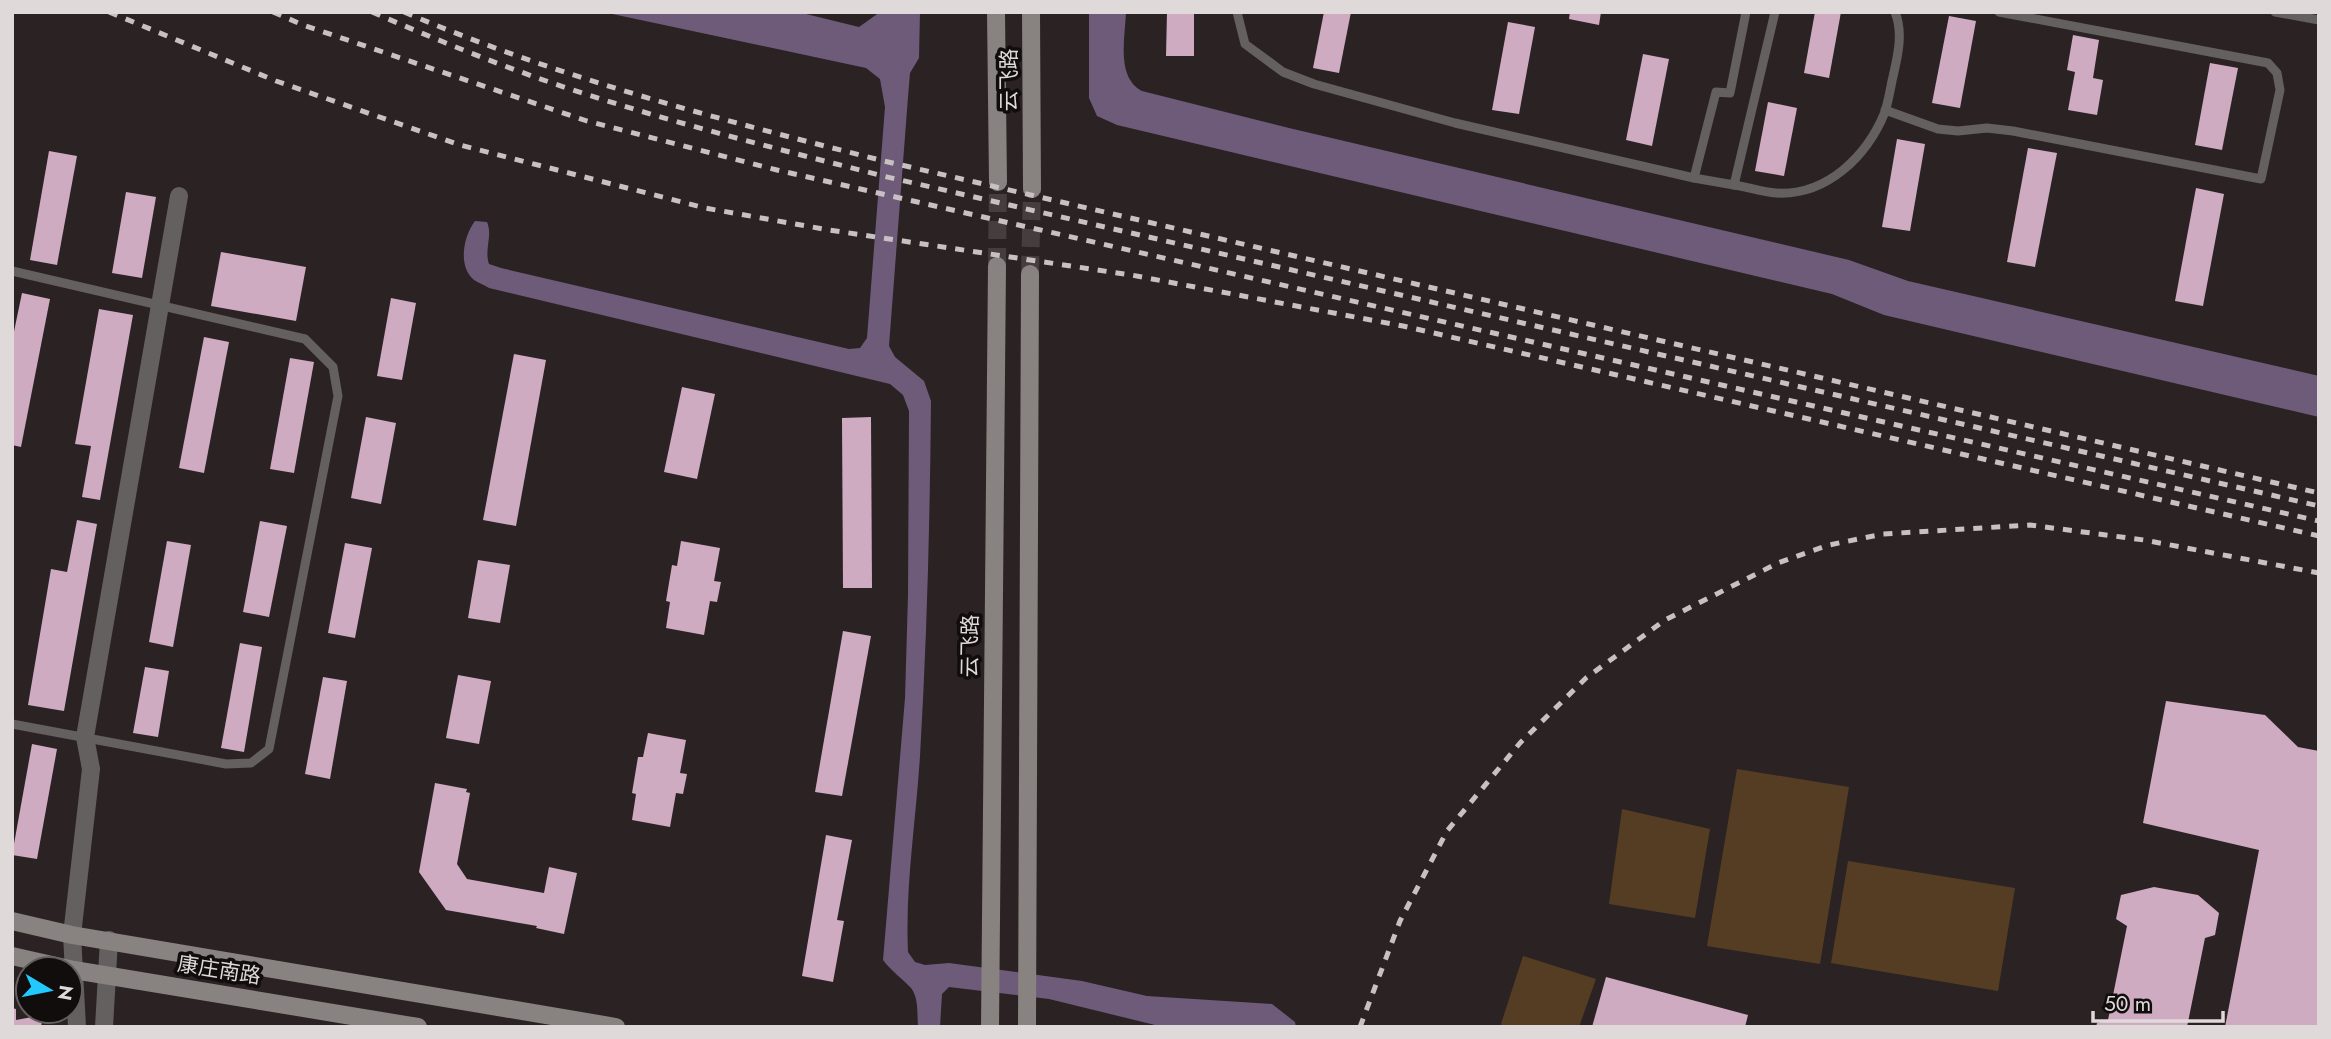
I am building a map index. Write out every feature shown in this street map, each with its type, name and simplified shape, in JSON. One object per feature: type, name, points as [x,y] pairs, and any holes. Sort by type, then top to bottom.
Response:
[{"type":"main road","name":"云飞路","points":[[996,12],[998,183]]},
{"type":"main road","name":"云飞路","points":[[1031,12],[1032,189]]},
{"type":"main road","name":"云飞路","points":[[990,1027],[997,266]]},
{"type":"main road","points":[[1027,1019],[1030,274]]},
{"type":"main road","points":[[12,921],[72,935],[616,1027]]},
{"type":"main road","name":"康庄南路","points":[[84,972],[418,1027]]},
{"type":"street","points":[[73,955],[72,935],[91,769],[85,737],[179,196]]},
{"type":"street","points":[[104,1027],[109,940]]},
{"type":"lane","points":[[1237,12],[1245,44],[1283,72],[1314,84],[1455,123],[1694,177],[1778,193],[1811,188],[1834,177],[1870,142],[1885,110],[1899,51],[1898,19],[1895,12]]},
{"type":"lane","points":[[1694,177],[1716,92],[1730,93],[1746,12]]},
{"type":"lane","points":[[1734,185],[1775,12]]},
{"type":"lane","points":[[1885,110],[1938,129],[1958,131],[1987,128],[2013,131],[2261,179],[2280,90],[2277,73],[2268,63],[1999,12]]},
{"type":"lane","points":[[2275,12],[2319,20]]},
{"type":"lane","points":[[12,271],[305,340],[333,367],[338,396],[268,749],[251,763],[226,764],[12,724]]},
{"type":"shaded area","points":[[603,12],[798,12],[859,27],[880,12],[920,12],[919,58],[910,73],[889,346],[895,357],[924,381],[931,401],[925,667],[909,878],[908,952],[915,962],[925,965],[949,963],[1082,981],[1147,996],[1272,1004],[1295,1022],[1296,1027],[1155,1025],[1049,999],[949,987],[942,994],[940,1027],[918,1027],[914,992],[883,960],[905,698],[909,411],[903,395],[890,384],[489,288],[474,280],[465,267],[464,259],[465,242],[471,227],[475,221],[487,222],[489,264],[849,349],[860,348],[867,338],[885,107],[880,79],[866,68]]},
{"type":"shaded area","points":[[1089,12],[1126,12],[1125,67],[1134,85],[1142,91],[1849,260],[1908,281],[2319,376],[2319,417],[1884,315],[1832,294],[1117,125],[1097,116],[1089,98]]},
{"type":"shaded area","points":[[1737,769],[1849,787],[1820,964],[1707,946]]},
{"type":"shaded area","points":[[1622,809],[1710,829],[1695,918],[1609,904]]},
{"type":"shaded area","points":[[1848,861],[2015,888],[1998,991],[1831,963]]},
{"type":"shaded area","points":[[1523,956],[1596,979],[1579,1027],[1500,1027]]},
{"type":"building","points":[[1167,12],[1194,12],[1194,56],[1166,56]]},
{"type":"building","points":[[1324,12],[1351,12],[1339,73],[1313,68]]},
{"type":"building","points":[[1570,12],[1601,12],[1599,25],[1569,19]]},
{"type":"building","points":[[1815,12],[1841,12],[1829,78],[1804,73]]},
{"type":"building","points":[[1949,16],[1976,21],[1960,108],[1932,103]]},
{"type":"building","points":[[1508,22],[1535,27],[1519,114],[1492,110]]},
{"type":"building","points":[[2073,35],[2099,40],[2093,78],[2103,80],[2097,115],[2068,110],[2075,72],[2067,70]]},
{"type":"building","points":[[1643,54],[1669,59],[1652,146],[1626,140]]},
{"type":"building","points":[[2210,63],[2238,68],[2222,150],[2195,145]]},
{"type":"building","points":[[1768,102],[1797,108],[1784,176],[1755,171]]},
{"type":"building","points":[[1897,139],[1925,144],[1910,231],[1882,227]]},
{"type":"building","points":[[2028,148],[2057,153],[2035,267],[2007,262]]},
{"type":"building","points":[[49,151],[77,156],[57,265],[30,260]]},
{"type":"building","points":[[2196,188],[2224,194],[2203,306],[2175,301]]},
{"type":"building","points":[[126,192],[156,197],[142,278],[112,273]]},
{"type":"building","points":[[221,252],[306,267],[296,321],[211,306]]},
{"type":"building","points":[[22,293],[50,299],[21,447],[12,445],[12,341]]},
{"type":"building","points":[[391,298],[416,303],[402,380],[377,376]]},
{"type":"building","points":[[99,309],[133,315],[100,500],[82,497],[91,446],[75,444]]},
{"type":"building","points":[[204,337],[229,342],[204,473],[179,468]]},
{"type":"building","points":[[514,354],[546,360],[516,526],[483,520]]},
{"type":"building","points":[[290,358],[314,362],[294,473],[270,469]]},
{"type":"building","points":[[682,387],[715,394],[697,479],[664,472]]},
{"type":"building","points":[[366,417],[396,423],[381,504],[351,498]]},
{"type":"building","points":[[871,417],[872,588],[843,588],[842,418]]},
{"type":"building","points":[[77,520],[97,524],[64,711],[28,705],[51,569],[67,572]]},
{"type":"building","points":[[260,521],[287,526],[269,617],[243,612]]},
{"type":"building","points":[[167,541],[191,545],[173,647],[149,642]]},
{"type":"building","points":[[681,541],[720,548],[714,581],[721,582],[717,602],[710,601],[704,635],[666,628],[670,602],[666,601],[672,565],[677,566]]},
{"type":"building","points":[[345,543],[372,548],[355,638],[328,633]]},
{"type":"building","points":[[478,560],[510,565],[500,623],[468,618]]},
{"type":"building","points":[[843,631],[871,636],[842,796],[815,792]]},
{"type":"building","points":[[240,643],[262,647],[244,752],[221,748]]},
{"type":"building","points":[[145,667],[169,671],[158,737],[133,733]]},
{"type":"building","points":[[458,675],[491,681],[479,744],[446,738]]},
{"type":"building","points":[[323,677],[347,681],[330,779],[305,774]]},
{"type":"building","points":[[2166,701],[2265,715],[2298,747],[2319,751],[2319,1027],[2225,1027],[2259,850],[2143,823]]},
{"type":"building","points":[[648,733],[686,740],[680,773],[687,774],[683,794],[676,793],[670,827],[632,820],[636,794],[632,793],[638,757],[643,757]]},
{"type":"building","points":[[32,744],[57,749],[37,859],[12,855]]},
{"type":"building","points":[[435,783],[467,789],[466,792],[470,793],[457,864],[467,879],[544,893],[549,867],[577,873],[564,934],[536,928],[537,926],[446,910],[419,872]]},
{"type":"building","points":[[826,835],[852,840],[837,920],[844,921],[833,982],[802,976]]},
{"type":"building","points":[[2154,887],[2198,895],[2219,913],[2215,935],[2205,938],[2187,1027],[2096,1027],[2097,1023],[2108,1020],[2127,926],[2116,919],[2121,895]]},
{"type":"building","points":[[1606,977],[1748,1015],[1745,1027],[1592,1027]]},
{"type":"building","points":[[12,1008],[14,1025],[41,1025],[41,1027],[12,1027]]},
{"type":"tunnel","points":[[997,266],[998,182]]},
{"type":"tunnel","points":[[1030,274],[1032,189]]},
{"type":"railway","points":[[109,12],[276,81],[460,145],[705,208],[829,230],[1131,275],[1403,326],[2319,536]]},
{"type":"railway","points":[[273,12],[303,25],[587,121],[777,170],[2319,521]]},
{"type":"railway","points":[[372,12],[470,53],[570,89],[765,146],[883,176],[2319,506]]},
{"type":"railway","points":[[404,12],[521,57],[641,96],[884,161],[2319,493]]},
{"type":"railway","points":[[1360,1027],[1400,921],[1447,831],[1520,743],[1586,678],[1665,620],[1778,563],[1829,545],[1883,534],[2030,525],[2144,540],[2319,573]]}]
